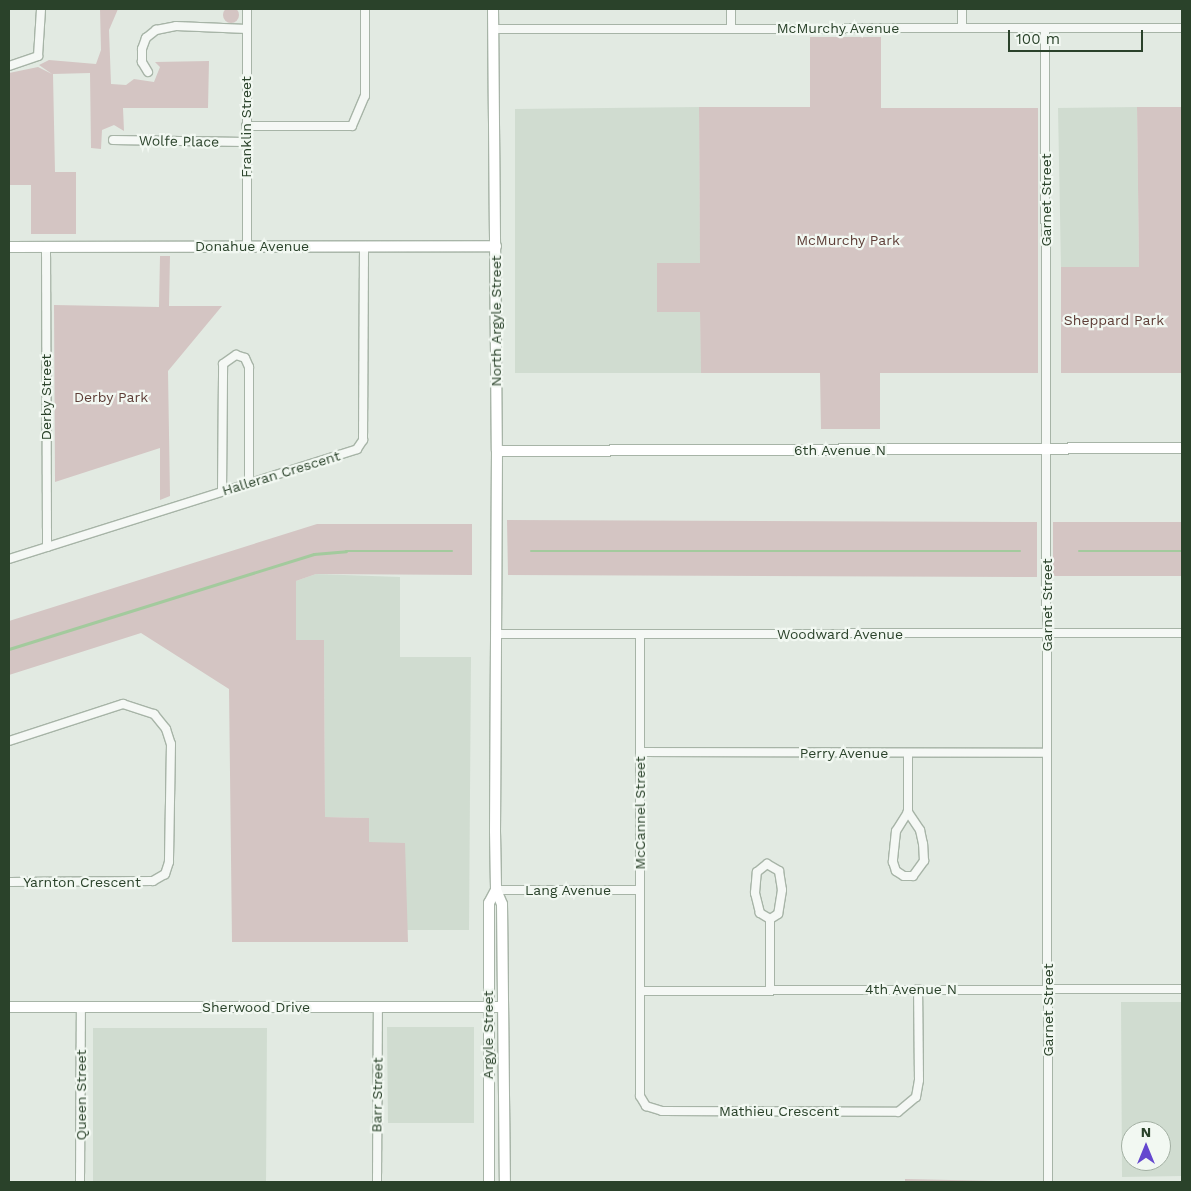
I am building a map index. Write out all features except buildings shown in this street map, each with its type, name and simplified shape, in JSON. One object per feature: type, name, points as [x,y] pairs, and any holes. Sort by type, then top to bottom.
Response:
[{"type":"street","points":[[9,66],[38,56],[41,9]]},
{"type":"street","name":"Franklin Street","points":[[247,9],[247,246]]},
{"type":"street","points":[[246,126],[352,126],[365,96],[365,9]]},
{"type":"street","name":"North Argyle Street","points":[[494,9],[498,634]]},
{"type":"street","points":[[732,9],[732,28]]},
{"type":"street","points":[[962,9],[962,28]]},
{"type":"street","points":[[148,72],[142,62],[142,49],[146,38],[156,30],[176,26],[247,29]]},
{"type":"street","name":"Garnet Street","points":[[1045,28],[1048,1182]]},
{"type":"street","name":"McMurchy Avenue","points":[[494,29],[1182,28]]},
{"type":"street","name":"Wolfe Place","points":[[113,140],[246,142]]},
{"type":"street","name":"Derby Street","points":[[46,246],[47,547]]},
{"type":"street","name":"Halleran Crescent","points":[[9,559],[249,481],[356,449],[363,440],[364,246]]},
{"type":"street","name":"Donahue Avenue","points":[[9,247],[496,246]]},
{"type":"street","points":[[222,491],[223,364],[236,355],[245,358],[249,366],[249,481]]},
{"type":"street","name":"6th Avenue N","points":[[497,451],[1182,448]]},
{"type":"street","name":"Woodward Avenue","points":[[498,634],[1182,633]]},
{"type":"street","name":"Argyle Street","points":[[498,634],[496,890],[502,904],[505,1182]]},
{"type":"street","name":"McCannel Street","points":[[640,635],[640,990]]},
{"type":"street","name":"Yarnton Crescent","points":[[9,741],[123,704],[154,714],[166,729],[171,744],[169,862],[165,874],[153,882],[9,882]]},
{"type":"street","name":"Perry Avenue","points":[[641,752],[1047,753]]},
{"type":"street","points":[[908,753],[908,812],[896,831],[893,862],[896,871],[904,876],[913,876],[924,861],[923,844],[920,830],[908,812]]},
{"type":"street","points":[[767,864],[779,871],[782,890],[778,914],[770,919],[760,913],[755,893],[757,872],[767,864]]},
{"type":"street","name":"Argyle Street","points":[[489,1182],[487,1007],[489,903],[496,890]]},
{"type":"street","name":"Lang Avenue","points":[[496,890],[640,890]]},
{"type":"street","points":[[770,919],[770,989]]},
{"type":"street","name":"Mathieu Crescent","points":[[640,990],[640,1096],[646,1106],[662,1111],[898,1112],[916,1097],[919,1080],[918,989]]},
{"type":"street","name":"4th Avenue N","points":[[640,990],[1182,989]]},
{"type":"street","name":"Sherwood Drive","points":[[9,1007],[502,1007]]},
{"type":"street","name":"Queen Street","points":[[80,1182],[81,1007]]},
{"type":"street","name":"Barr Street","points":[[377,1182],[378,1007]]},
{"type":"shaded area","points":[[699,107],[701,373],[515,373],[515,109]]},
{"type":"shaded area","points":[[1137,107],[1139,267],[1061,267],[1058,108]]},
{"type":"shaded area","points":[[316,574],[400,577],[400,657],[471,657],[469,930],[369,930],[369,818],[325,817],[324,640],[296,640],[296,581]]},
{"type":"shaded area","points":[[1121,1002],[1182,1002],[1182,1176],[1122,1177],[1122,1171],[1171,1171],[1171,1121],[1122,1121]]},
{"type":"shaded area","points":[[387,1027],[474,1027],[474,1123],[388,1123]]},
{"type":"shaded area","points":[[93,1028],[267,1028],[266,1182],[93,1182]]},
{"type":"green space","points":[[231,7],[239,15],[231,23],[223,15]]},
{"type":"green space","points":[[100,9],[118,9],[109,30],[111,84],[126,85],[134,79],[154,82],[160,67],[155,62],[209,61],[208,108],[123,108],[124,131],[114,125],[102,130],[101,149],[91,148],[90,73],[53,74],[55,172],[76,172],[76,234],[31,234],[31,185],[9,185],[9,73],[38,67],[52,74],[39,65],[49,60],[96,64],[101,50]]},
{"type":"green space","name":"McMurchy Park","points":[[810,37],[881,37],[881,108],[1038,108],[1038,373],[880,373],[880,429],[821,429],[820,373],[701,373],[700,312],[657,312],[657,263],[700,263],[699,107],[810,107]]},
{"type":"green space","name":"Sheppard Park","points":[[1137,107],[1182,107],[1182,373],[1061,373],[1061,267],[1139,267]]},
{"type":"green space","name":"Derby Park","points":[[160,256],[170,256],[169,306],[222,306],[168,371],[170,496],[160,500],[160,448],[55,482],[54,305],[159,307]]},
{"type":"green space","points":[[507,520],[1037,522],[1037,577],[508,575]]},
{"type":"green space","points":[[1053,522],[1182,522],[1182,576],[1053,576]]},
{"type":"green space","points":[[317,524],[472,524],[472,575],[316,574],[296,581],[296,640],[324,640],[325,817],[369,818],[369,842],[405,843],[408,942],[232,942],[229,689],[141,633],[9,675],[9,621]]},
{"type":"green space","points":[[905,1179],[1035,1182],[905,1182]]},
{"type":"waterway","points":[[9,649],[314,554],[346,551],[452,551]]},
{"type":"waterway","points":[[531,551],[1020,551]]},
{"type":"waterway","points":[[1079,551],[1182,551]]}]
